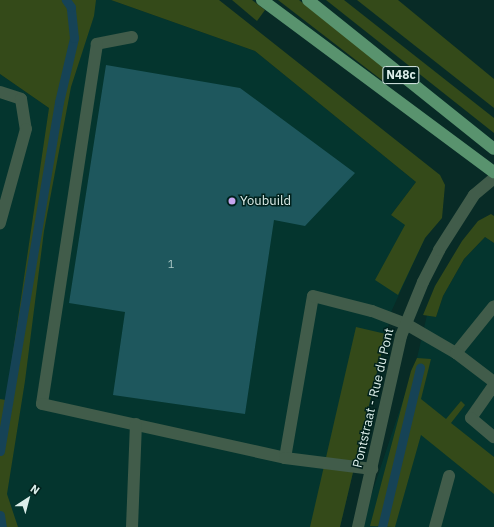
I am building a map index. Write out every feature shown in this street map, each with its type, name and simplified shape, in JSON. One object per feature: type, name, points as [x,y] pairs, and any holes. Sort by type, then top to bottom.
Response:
[{"type":"main road","name":"N48c","points":[[262,0],[494,172]]},
{"type":"main road","name":"N48c","points":[[308,0],[494,149]]},
{"type":"street","points":[[132,37],[97,44],[42,404],[285,458],[372,469]]},
{"type":"street","points":[[0,92],[21,100],[26,129],[0,223]]},
{"type":"street","name":"Pontstraat - Rue du Pont","points":[[358,527],[401,336],[423,282],[439,250],[474,195],[494,178]]},
{"type":"street","points":[[285,458],[313,296],[372,311],[406,324],[456,354],[494,384],[471,418],[494,436]]},
{"type":"street","points":[[456,354],[494,306]]},
{"type":"street","points":[[132,527],[136,424]]},
{"type":"street","points":[[435,527],[449,476]]},
{"type":"shaded area","points":[[77,0],[111,0],[255,51],[416,182],[391,215],[425,238],[392,310],[340,527],[0,527],[0,74],[49,108]]},
{"type":"shaded area","points":[[485,237],[494,243],[494,527],[363,527],[367,508],[417,358],[427,315],[436,317],[443,296],[464,259]]},
{"type":"green space","points":[[0,0],[96,0],[94,16],[71,87],[44,231],[25,381],[7,494],[18,527],[0,527],[0,399],[6,400],[49,108],[0,74]]},
{"type":"green space","points":[[111,0],[219,0],[440,175],[445,185],[442,218],[425,238],[398,295],[375,280],[405,225],[391,215],[416,182],[255,51]]},
{"type":"green space","points":[[232,0],[252,0],[265,10],[257,21]]},
{"type":"green space","points":[[278,0],[299,0],[390,71],[383,81]]},
{"type":"green space","points":[[326,0],[344,0],[494,118],[494,133]]},
{"type":"green space","points":[[357,0],[398,0],[494,79],[494,108]]},
{"type":"green space","points":[[491,214],[494,216],[494,243],[485,237],[464,259],[443,296],[436,317],[423,315],[435,286],[462,241],[478,221]]},
{"type":"green space","points":[[356,327],[386,334],[340,527],[310,527]]},
{"type":"green space","points":[[417,358],[431,359],[421,399],[446,419],[461,401],[465,405],[451,423],[494,457],[494,494],[421,435],[395,527],[370,526],[411,371]]},
{"type":"building","points":[[106,65],[240,88],[355,173],[305,226],[274,220],[245,414],[113,395],[125,312],[69,303]]},
{"type":"waterway","points":[[0,451],[59,102],[74,38],[71,7],[66,0]]},
{"type":"waterway","points":[[382,527],[420,367]]},
{"type":"waterway","points":[[0,515],[2,527]]},
{"type":"place","name":"Youbuild","points":[[232,201]]}]
